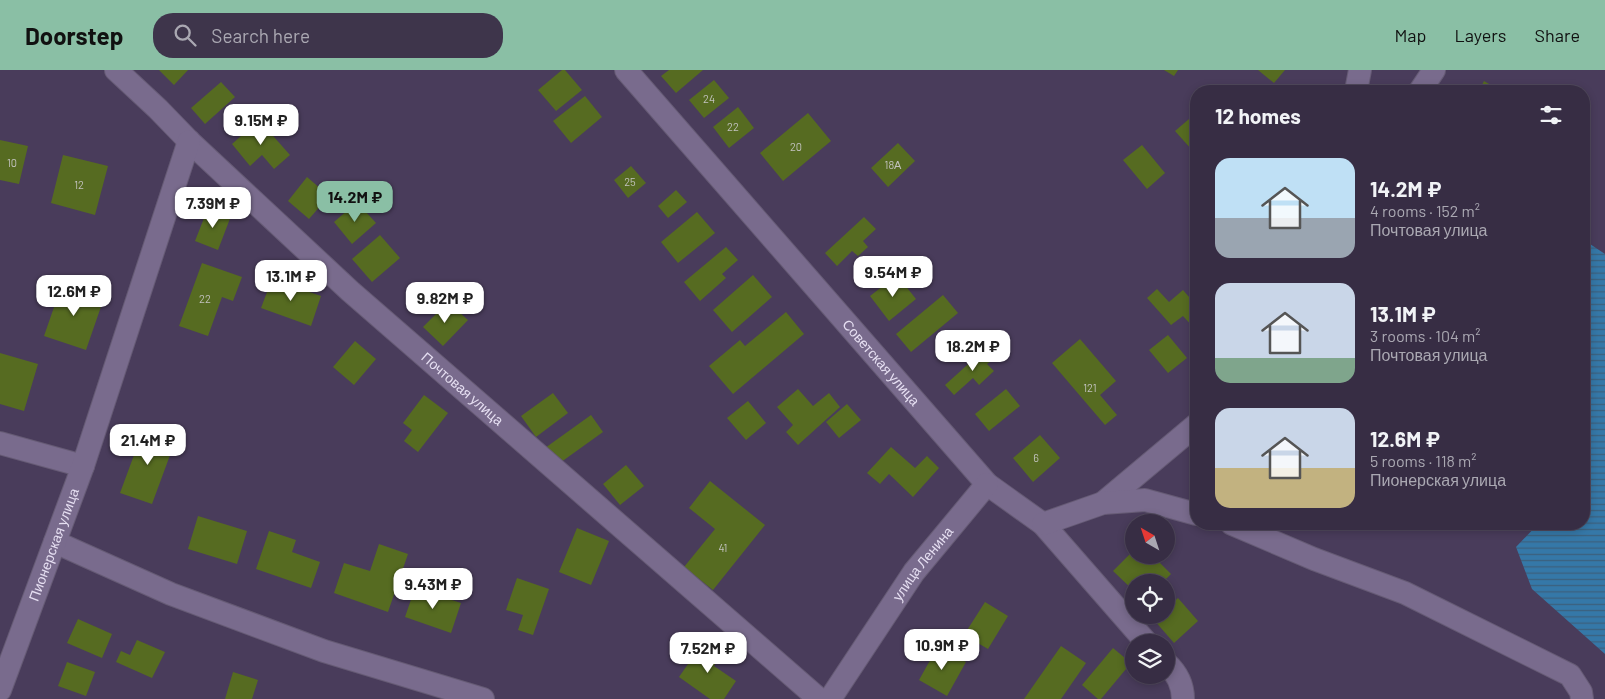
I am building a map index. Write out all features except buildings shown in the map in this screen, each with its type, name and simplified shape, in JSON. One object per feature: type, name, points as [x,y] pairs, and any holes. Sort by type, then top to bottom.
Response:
[{"type":"street","name":"Почтовая улица","points":[[116,70],[350,291],[819,699]]},
{"type":"street","name":"Советская улица","points":[[626,70],[987,484],[1043,524],[1139,634]]},
{"type":"street","points":[[1357,85],[1360,70]]},
{"type":"street","points":[[1424,85],[1434,70]]},
{"type":"street","name":"Пионерская улица","points":[[0,690],[83,466],[189,141]]},
{"type":"street","points":[[1104,503],[1190,430]]},
{"type":"street","points":[[0,443],[83,466]]},
{"type":"street","name":"улица Ленина","points":[[830,699],[914,572],[987,484]]},
{"type":"street","points":[[1043,524],[1104,503],[1145,500],[1190,512]]},
{"type":"street","points":[[1246,530],[1314,559],[1405,593],[1570,675],[1581,692],[1582,699]]},
{"type":"street","points":[[55,542],[170,594],[324,651],[483,699]]},
{"type":"street","points":[[1175,673],[1183,687],[1183,699]]},
{"type":"water","points":[[1590,244],[1605,254],[1605,654],[1532,589],[1516,547],[1532,530],[1590,530]]}]
